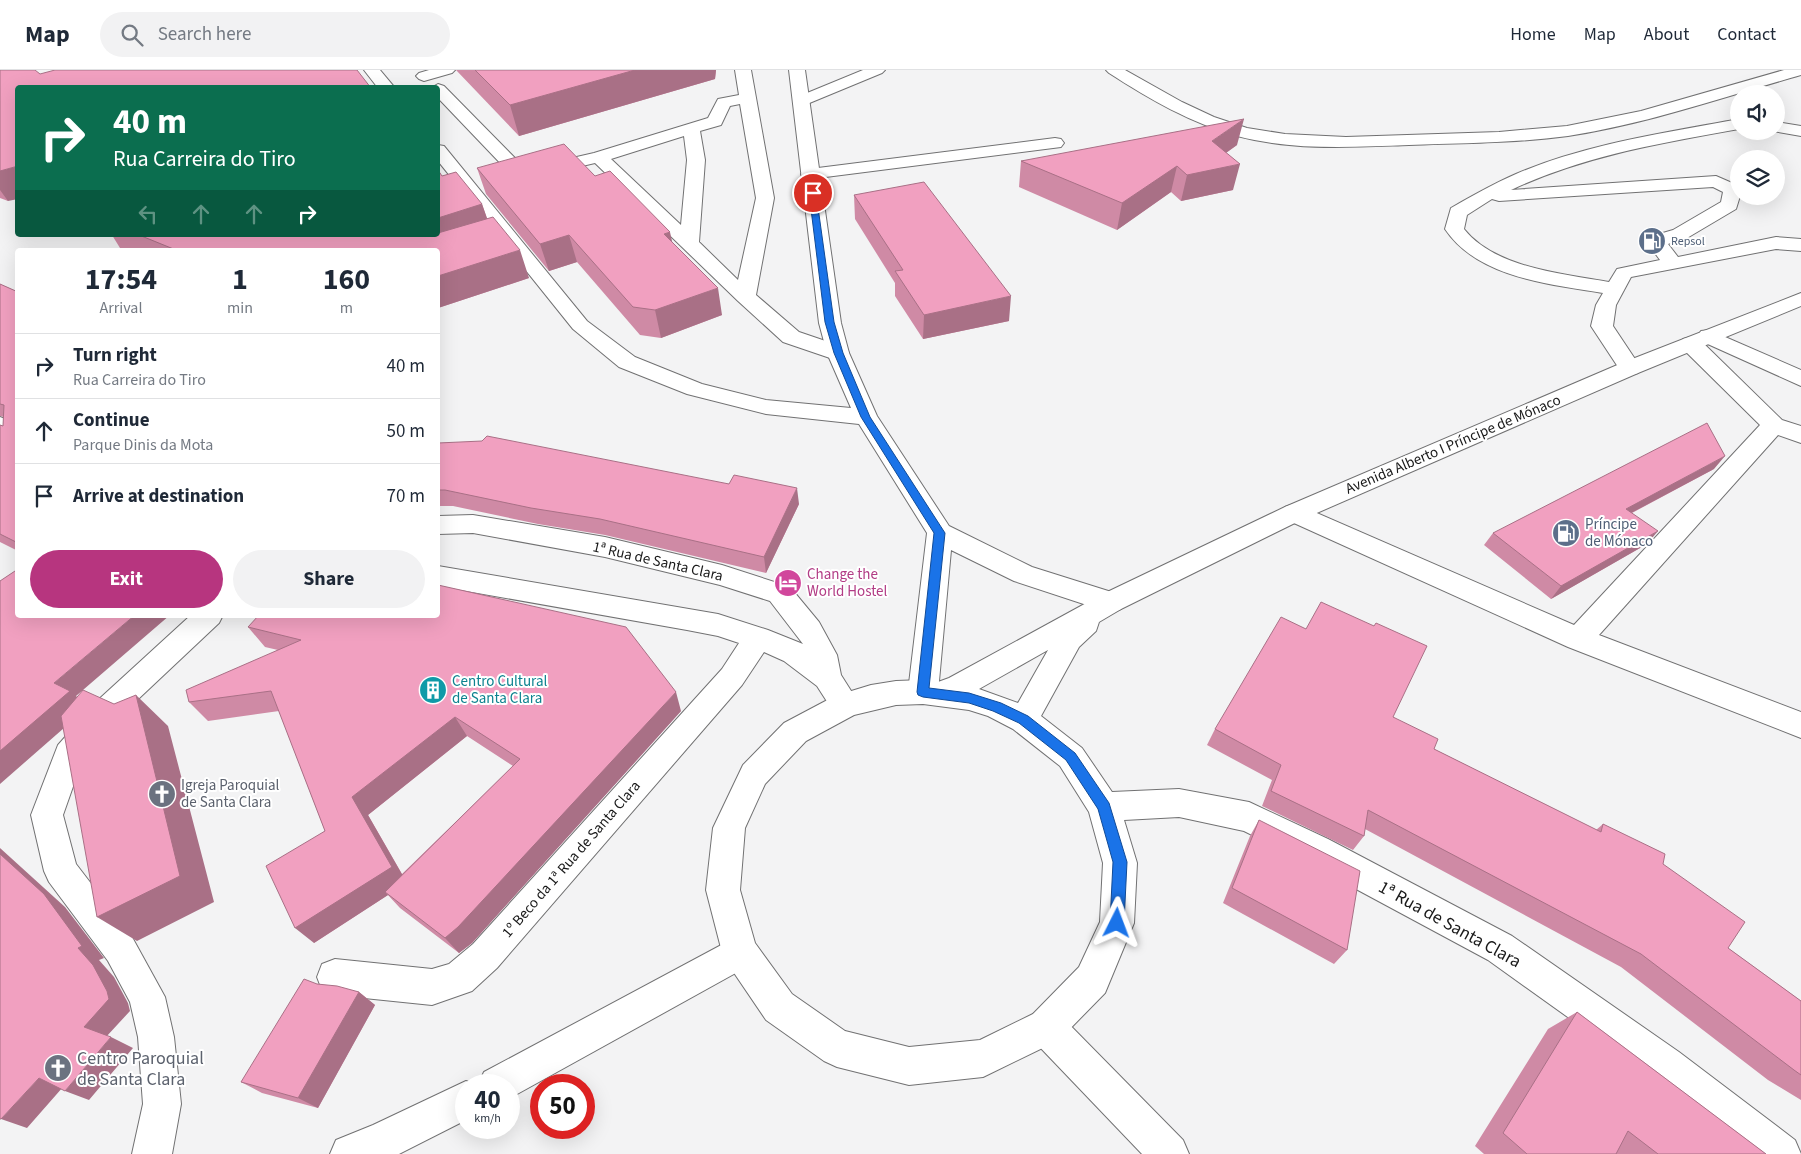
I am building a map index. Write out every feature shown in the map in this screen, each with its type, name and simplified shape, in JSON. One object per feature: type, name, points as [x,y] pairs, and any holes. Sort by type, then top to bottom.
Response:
[{"type":"street","points":[[421,73],[448,70]]},
{"type":"street","points":[[743,70],[765,198],[745,297]]},
{"type":"street","points":[[797,70],[830,322],[838,353],[866,417],[940,533],[1023,574],[1111,602]]},
{"type":"street","points":[[801,101],[876,70]]},
{"type":"street","points":[[1114,70],[1164,102],[1211,122],[1275,139],[1326,144],[1538,134],[1588,127],[1641,116],[1801,70]]},
{"type":"street","points":[[421,73],[434,85]]},
{"type":"street","points":[[440,91],[509,162],[531,173],[599,157],[715,121],[724,102],[747,98]]},
{"type":"street","points":[[1615,289],[1551,278],[1492,259],[1468,245],[1454,229],[1458,212],[1480,197],[1533,174],[1613,148],[1730,126]]},
{"type":"street","points":[[1785,128],[1801,131]]},
{"type":"street","points":[[689,243],[696,160],[690,129]]},
{"type":"street","points":[[810,174],[1055,143]]},
{"type":"street","points":[[440,153],[499,238],[580,325],[628,362],[696,388],[766,407],[866,417]]},
{"type":"street","points":[[599,157],[745,297],[790,337],[838,353]]},
{"type":"street","points":[[1480,197],[1716,181],[1730,175]]},
{"type":"street","points":[[1673,264],[1656,241],[1680,234],[1729,205],[1732,190],[1716,181]]},
{"type":"street","points":[[1680,234],[1801,245]]},
{"type":"street","points":[[1630,368],[1602,326],[1606,305],[1624,273],[1776,243]]},
{"type":"street","name":"Avenida Alberto I Príncipe de Mónaco","points":[[932,692],[960,686],[1111,602],[1294,513],[1630,368],[1801,299]]},
{"type":"street","points":[[1700,340],[1801,379]]},
{"type":"street","points":[[1700,340],[1774,425],[1801,436]]},
{"type":"street","points":[[0,424],[15,432]]},
{"type":"street","points":[[1578,639],[1774,425]]},
{"type":"street","points":[[1294,513],[1578,639],[1801,725]]},
{"type":"street","name":"1ª Rua de Santa Clara","points":[[440,525],[472,524],[605,547],[722,575],[780,594],[814,638],[823,655],[827,678]]},
{"type":"street","points":[[932,692],[940,533]]},
{"type":"street","name":"1ª Rua de Santa Clara","points":[[440,576],[718,625],[758,638],[794,654],[827,678],[846,705]]},
{"type":"street","name":"Avenida Alberto I Príncipe de Mónaco","points":[[1024,720],[1069,639],[1111,602]]},
{"type":"street","points":[[152,1154],[162,1104],[156,1036],[148,997],[120,950],[61,871],[47,815],[69,754],[107,710],[206,618]]},
{"type":"street","name":"1º Beco da 1ª Rua de Santa Clara","points":[[335,977],[432,987],[458,978],[465,973],[485,956],[732,677],[758,638]]},
{"type":"street","points":[[932,692],[969,698],[997,707],[1024,720],[1070,756],[1104,807],[1120,862],[1117,923],[1092,980],[1046,1027],[982,1058],[909,1066],[837,1048],[779,1007],[740,952],[723,890],[729,828],[754,775],[795,732],[846,705],[871,697],[896,693],[932,692]]},
{"type":"street","name":"1ª Rua de Santa Clara","points":[[1104,807],[1180,803],[1249,817],[1316,850],[1500,948],[1666,1065],[1781,1154]]},
{"type":"street","points":[[517,1074],[740,952]]},
{"type":"street","points":[[1046,1027],[1169,1154]]},
{"type":"street","points":[[350,1154],[383,1141],[455,1105]]},
{"type":"building","points":[[0,70],[35,70],[40,74],[55,70],[357,70],[369,85],[15,85],[15,167],[0,171]]},
{"type":"building","points":[[475,70],[635,70],[510,105]]},
{"type":"building","points":[[1244,119],[1212,141],[1240,164],[1187,175],[1177,166],[1122,203],[1021,161]]},
{"type":"building","points":[[564,144],[595,176],[610,171],[670,232],[664,234],[718,288],[655,310],[633,307],[569,235],[540,244],[477,168]]},
{"type":"building","points":[[456,172],[482,204],[440,217],[440,173],[442,176]]},
{"type":"building","points":[[924,182],[1011,296],[924,315],[895,271],[903,270],[854,195]]},
{"type":"building","points":[[493,217],[520,250],[440,275],[440,248],[171,248],[144,237],[440,237],[440,232]]},
{"type":"building","points":[[0,284],[15,291],[15,542],[0,534],[0,425],[3,426],[4,405],[0,404]]},
{"type":"building","points":[[1707,423],[1725,456],[1626,509],[1658,531],[1561,586],[1493,533]]},
{"type":"building","points":[[487,436],[729,484],[734,475],[797,488],[764,557],[600,519],[440,490],[440,443],[482,441]]},
{"type":"building","points":[[15,571],[15,618],[131,618],[54,683],[70,691],[0,751],[0,581]]},
{"type":"building","points":[[440,585],[626,627],[676,692],[458,927],[445,938],[385,892],[520,759],[455,717],[352,797],[392,867],[295,928],[266,866],[325,831],[271,691],[189,702],[186,690],[301,640],[248,627],[256,618],[440,618]]},
{"type":"building","points":[[1321,602],[1374,626],[1376,623],[1427,646],[1393,717],[1438,739],[1434,749],[1601,832],[1603,824],[1665,854],[1663,864],[1745,922],[1728,948],[1801,1001],[1801,1075],[1641,954],[1368,810],[1364,836],[1271,791],[1281,765],[1215,729],[1281,617],[1306,629]]},
{"type":"building","points":[[83,690],[114,704],[136,695],[180,876],[97,917],[61,716]]},
{"type":"building","points":[[1259,820],[1360,871],[1347,950],[1232,888]]},
{"type":"building","points":[[0,854],[44,894],[82,946],[78,948],[93,965],[107,991],[109,999],[84,1027],[111,1037],[65,1091],[39,1078],[1,1119],[0,1119]]},
{"type":"building","points":[[304,979],[317,984],[337,986],[359,992],[298,1098],[241,1082]]},
{"type":"building","points":[[1577,1012],[1766,1154],[1658,1154],[1628,1131],[1616,1154],[1527,1154],[1503,1133]]},
{"type":"place","name":"Repsol","points":[[1652,241]]},
{"type":"place","name":"Príncipe de Mónaco","points":[[1566,533]]},
{"type":"place","name":"Change the World Hostel","points":[[788,583]]},
{"type":"place","name":"Centro Cultural de Santa Clara","points":[[433,690]]},
{"type":"place","name":"Igreja Paroquial de Santa Clara","points":[[162,794]]},
{"type":"place","name":"Centro Paroquial de Santa Clara","points":[[58,1068]]},
{"type":"route","points":[[813,193],[830,322],[838,353],[866,417],[940,533],[923,692],[969,698],[997,707],[1024,720],[1070,756],[1104,807],[1120,862],[1117,923]]}]
